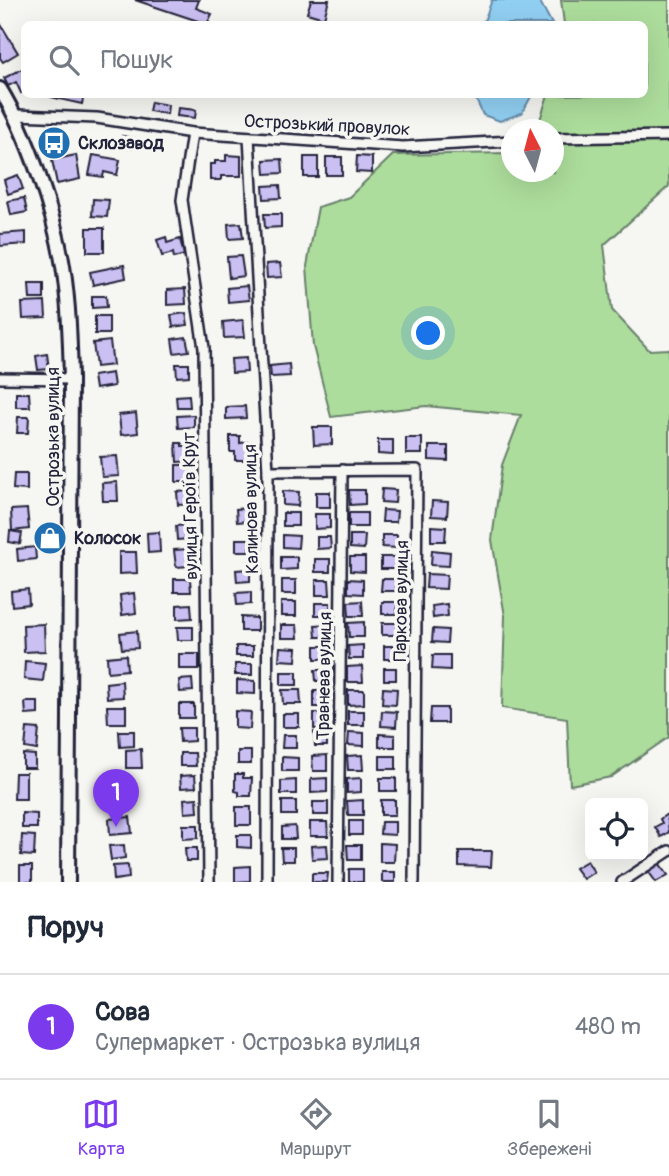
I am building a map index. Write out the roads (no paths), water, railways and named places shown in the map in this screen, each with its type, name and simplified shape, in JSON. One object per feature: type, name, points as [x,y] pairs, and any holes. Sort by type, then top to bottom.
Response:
[{"type":"main road","name":"Острозька вулиця","points":[[0,89],[16,115],[50,214],[63,265],[69,322],[71,379],[68,882]]},
{"type":"street","name":"Острозький провулок","points":[[16,115],[97,118],[192,133],[403,147],[501,142]]},
{"type":"street","name":"вулиця Героїв Крут","points":[[192,133],[182,200],[204,348],[209,882]]},
{"type":"street","name":"Калинова вулиця","points":[[249,136],[268,471],[267,882]]},
{"type":"street","points":[[564,138],[669,136]]},
{"type":"street","points":[[0,378],[71,379]]},
{"type":"street","name":"Травнева вулиця","points":[[338,882],[342,470]]},
{"type":"street","name":"Паркова вулиця","points":[[268,471],[417,470],[414,882]]},
{"type":"street","points":[[622,882],[669,851]]},
{"type":"water","points":[[492,0],[539,0],[550,21],[484,21]]},
{"type":"water","points":[[475,98],[530,98],[522,113],[500,121],[483,115]]},
{"type":"place","name":"Склозавод","points":[[54,143]]},
{"type":"place","name":"Колосок","points":[[50,538]]},
{"type":"place","name":"Сова","points":[[116,827]]}]
